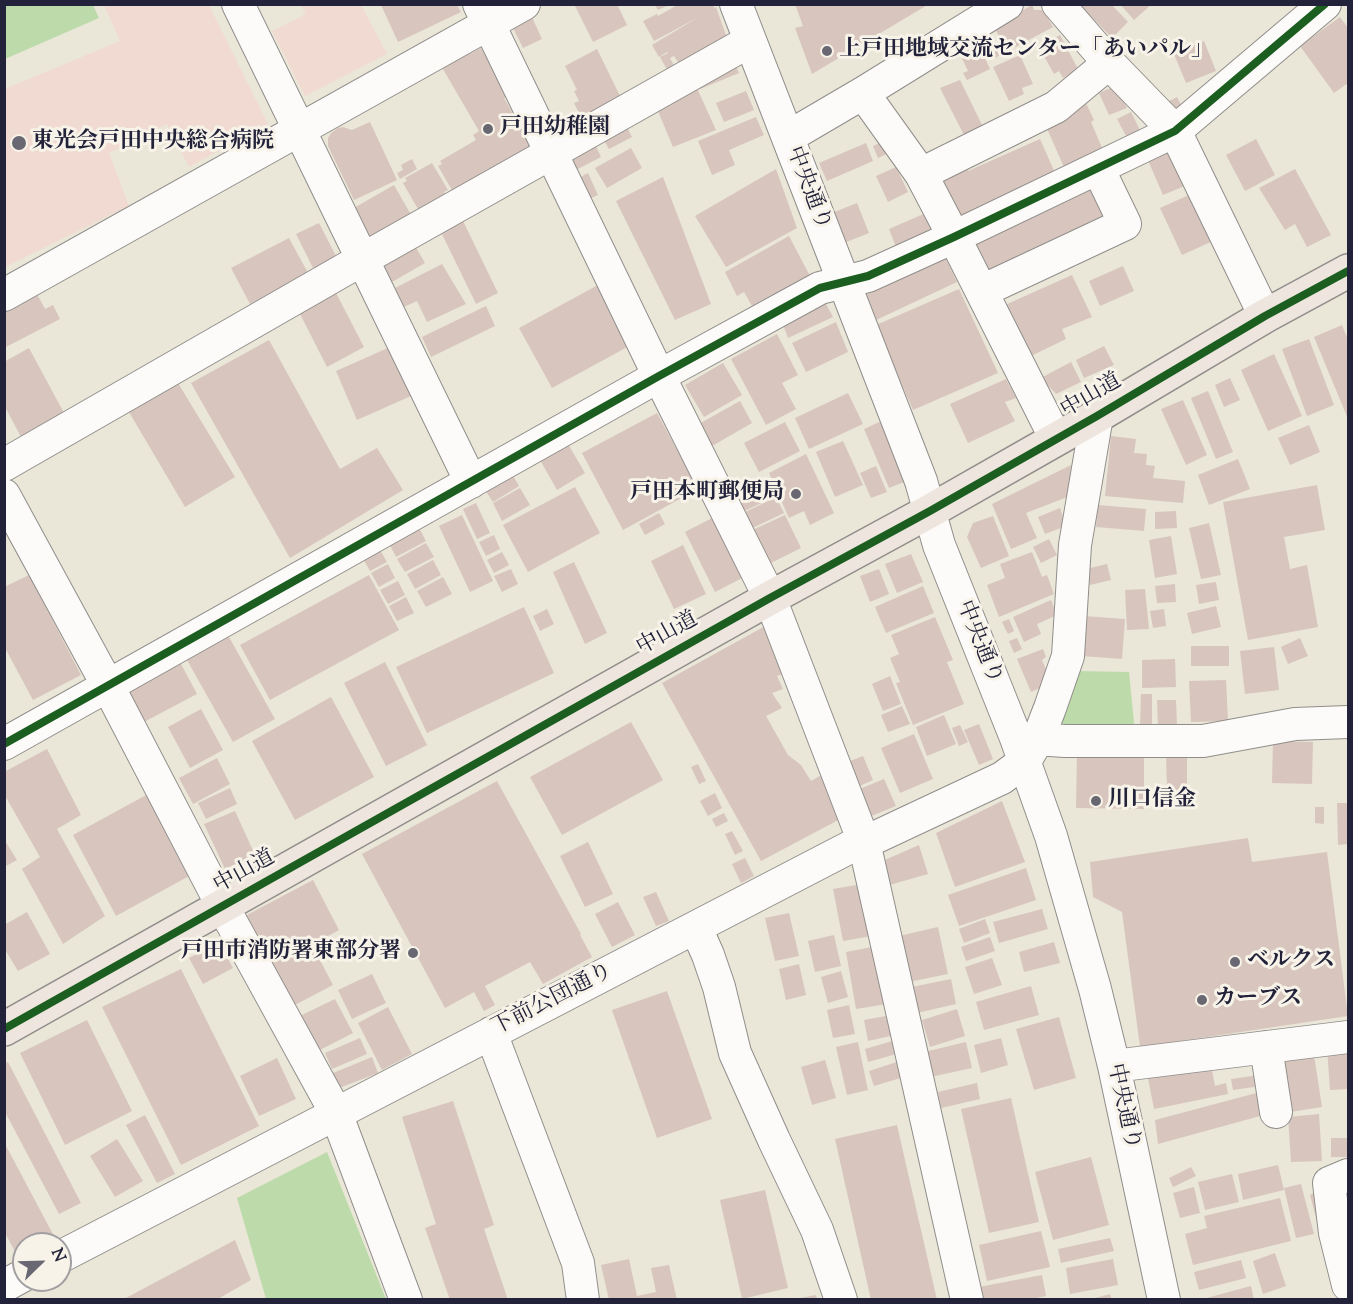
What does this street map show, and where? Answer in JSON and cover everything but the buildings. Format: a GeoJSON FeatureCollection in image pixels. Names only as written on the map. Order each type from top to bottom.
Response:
{"type":"FeatureCollection","features":[{"type":"Feature","properties":{"kind":"highway","name":"中山道"},"geometry":{"type":"LineString","coordinates":[[4,1029],[770,598],[930,511],[1097,416],[1265,316],[1348,271]]}},
{"type":"Feature","properties":{"kind":"street"},"geometry":{"type":"LineString","coordinates":[[238,4],[471,482]]}},
{"type":"Feature","properties":{"kind":"street"},"geometry":{"type":"LineString","coordinates":[[4,296],[300,130],[483,15],[524,4]]}},
{"type":"Feature","properties":{"kind":"street","name":"中央通り"},"geometry":{"type":"LineString","coordinates":[[736,4],[921,481],[939,545],[1026,746],[1095,988],[1164,1299]]}},
{"type":"Feature","properties":{"kind":"street"},"geometry":{"type":"LineString","coordinates":[[788,137],[1007,4]]}},
{"type":"Feature","properties":{"kind":"street"},"geometry":{"type":"LineString","coordinates":[[1058,4],[1109,63],[1175,131],[1265,316]]}},
{"type":"Feature","properties":{"kind":"street"},"geometry":{"type":"LineString","coordinates":[[4,744],[820,288],[868,276],[1175,131],[1325,4]]}},
{"type":"Feature","properties":{"kind":"street"},"geometry":{"type":"LineString","coordinates":[[483,15],[770,598],[864,842],[967,1299]]}},
{"type":"Feature","properties":{"kind":"street"},"geometry":{"type":"LineString","coordinates":[[4,465],[551,152],[750,41]]}},
{"type":"Feature","properties":{"kind":"street"},"geometry":{"type":"LineString","coordinates":[[921,174],[1056,107],[1109,63]]}},
{"type":"Feature","properties":{"kind":"street"},"geometry":{"type":"LineString","coordinates":[[863,93],[921,174],[1056,439]]}},
{"type":"Feature","properties":{"kind":"street"},"geometry":{"type":"LineString","coordinates":[[982,291],[1125,224],[1098,168]]}},
{"type":"Feature","properties":{"kind":"street"},"geometry":{"type":"LineString","coordinates":[[1026,746],[1050,708],[1068,656],[1075,545],[1097,416]]}},
{"type":"Feature","properties":{"kind":"street"},"geometry":{"type":"LineString","coordinates":[[4,495],[108,686],[223,907],[336,1113],[406,1299]]}},
{"type":"Feature","properties":{"kind":"street"},"geometry":{"type":"LineString","coordinates":[[1026,746],[1065,741],[1203,741],[1295,724],[1348,722]]}},
{"type":"Feature","properties":{"kind":"street","name":"下前公団通り"},"geometry":{"type":"LineString","coordinates":[[72,1251],[854,845],[1002,778],[1026,746]]}},
{"type":"Feature","properties":{"kind":"street"},"geometry":{"type":"LineString","coordinates":[[696,928],[719,987],[735,1053],[817,1230],[841,1299]]}},
{"type":"Feature","properties":{"kind":"street"},"geometry":{"type":"LineString","coordinates":[[491,1033],[578,1263],[583,1299]]}},
{"type":"Feature","properties":{"kind":"street"},"geometry":{"type":"LineString","coordinates":[[1114,1066],[1348,1037]]}},
{"type":"Feature","properties":{"kind":"street"},"geometry":{"type":"LineString","coordinates":[[1266,1047],[1276,1112]]}},
{"type":"Feature","properties":{"kind":"street"},"geometry":{"type":"LineString","coordinates":[[1348,1175],[1329,1183],[1335,1233],[1348,1285]]}},
{"type":"Feature","properties":{"kind":"shaded area"},"geometry":{"type":"Polygon","coordinates":[[[104,5],[209,5],[268,124],[189,167],[167,124],[109,153],[129,206],[5,267],[5,89],[120,41],[104,5]]]}},
{"type":"Feature","properties":{"kind":"shaded area"},"geometry":{"type":"Polygon","coordinates":[[[301,5],[361,5],[387,54],[305,96],[272,31],[306,14],[301,5]]]}},
{"type":"Feature","properties":{"kind":"green space"},"geometry":{"type":"Polygon","coordinates":[[[5,4],[93,5],[99,18],[5,59],[5,4]]]}},
{"type":"Feature","properties":{"kind":"green space"},"geometry":{"type":"Polygon","coordinates":[[[1078,671],[1129,672],[1135,733],[1068,734],[1059,716],[1078,671]]]}},
{"type":"Feature","properties":{"kind":"green space"},"geometry":{"type":"Polygon","coordinates":[[[327,1152],[386,1299],[266,1299],[237,1198],[327,1152]]]}},
{"type":"Feature","properties":{"kind":"cycle path"},"geometry":{"type":"LineString","coordinates":[[4,744],[820,288],[868,276],[1175,131],[1325,4]]}},
{"type":"Feature","properties":{"kind":"cycle path"},"geometry":{"type":"LineString","coordinates":[[4,1029],[770,598],[930,511],[1097,416],[1265,316],[1348,271]]}},
{"type":"Feature","properties":{"kind":"place","name":"上戸田地域交流センター「あいパル」"},"geometry":{"type":"Point","coordinates":[827,51]}},
{"type":"Feature","properties":{"kind":"place","name":"戸田幼稚園"},"geometry":{"type":"Point","coordinates":[488,129]}},
{"type":"Feature","properties":{"kind":"place","name":"東光会戸田中央総合病院"},"geometry":{"type":"Point","coordinates":[19,143]}},
{"type":"Feature","properties":{"kind":"place","name":"戸田本町郵便局"},"geometry":{"type":"Point","coordinates":[796,494]}},
{"type":"Feature","properties":{"kind":"place","name":"川口信金"},"geometry":{"type":"Point","coordinates":[1096,801]}},
{"type":"Feature","properties":{"kind":"place","name":"戸田市消防署東部分署"},"geometry":{"type":"Point","coordinates":[413,953]}},
{"type":"Feature","properties":{"kind":"place","name":"ベルクス"},"geometry":{"type":"Point","coordinates":[1235,962]}},
{"type":"Feature","properties":{"kind":"place","name":"カーブス"},"geometry":{"type":"Point","coordinates":[1202,1000]}}]}
